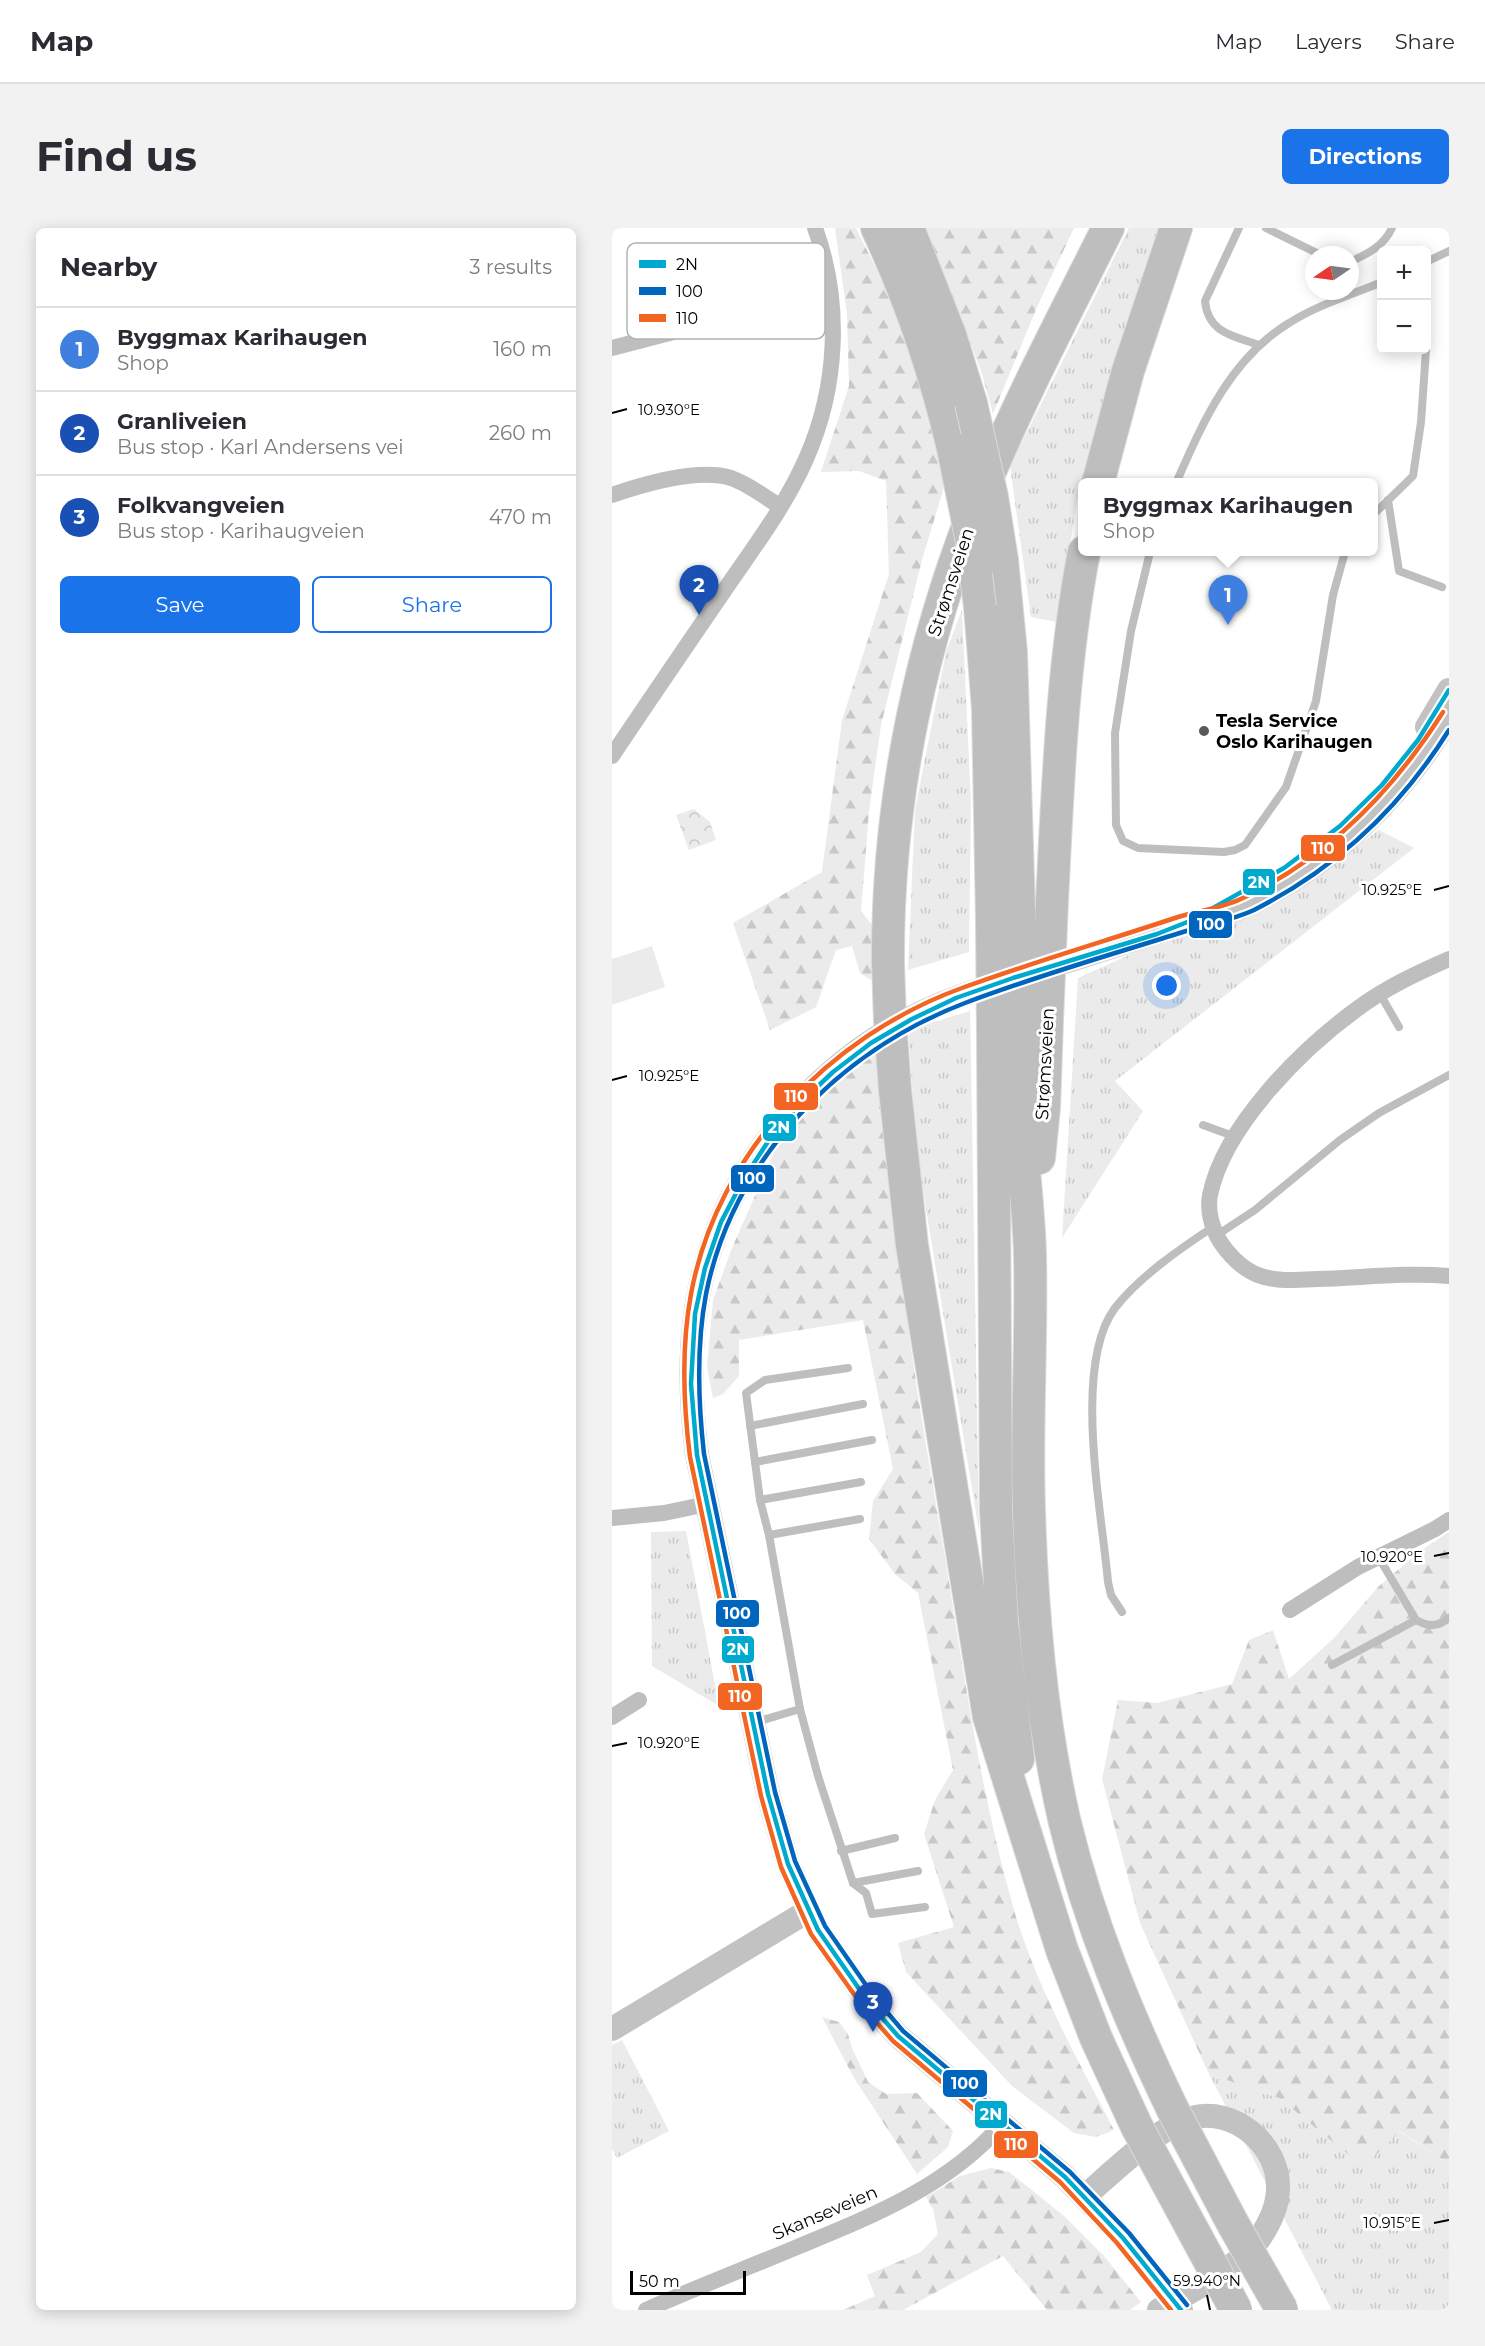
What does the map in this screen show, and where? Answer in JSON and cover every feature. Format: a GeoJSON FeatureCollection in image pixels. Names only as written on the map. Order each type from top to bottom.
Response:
{"type":"FeatureCollection","features":[{"type":"Feature","properties":{"kind":"highway"},"geometry":{"type":"LineString","coordinates":[[877,228],[924,344],[953,447],[972,542],[980,606],[1006,915],[1020,1029],[1021,1126],[1030,1254],[1029,1509],[1035,1623],[1050,1752],[1072,1847],[1101,1944],[1132,2021],[1172,2108],[1281,2310]]}},
{"type":"Feature","properties":{"kind":"highway"},"geometry":{"type":"LineString","coordinates":[[908,228],[950,335],[970,403],[990,488],[1002,560],[1011,652],[1006,915]]}},
{"type":"Feature","properties":{"kind":"highway","name":"Strømsveien"},"geometry":{"type":"LineString","coordinates":[[1031,1848],[989,1717],[912,1245],[890,1021],[888,963],[890,877],[901,784],[914,704],[940,609],[986,481],[1108,228]]}},
{"type":"Feature","properties":{"kind":"highway"},"geometry":{"type":"LineString","coordinates":[[1099,478],[1134,351],[1176,228]]}},
{"type":"Feature","properties":{"kind":"highway","name":"Strømsveien"},"geometry":{"type":"LineString","coordinates":[[1020,1029],[1052,901],[1064,704],[1083,556]]}},
{"type":"Feature","properties":{"kind":"highway"},"geometry":{"type":"LineString","coordinates":[[1020,1029],[996,1510],[1006,1666],[1031,1848],[1050,1916],[1081,2001],[1137,2127],[1236,2310]]}},
{"type":"Feature","properties":{"kind":"main road"},"geometry":{"type":"LineString","coordinates":[[1180,2310],[1123,2238],[1084,2196],[918,2054],[881,2018],[843,1967],[808,1911],[778,1834],[697,1455],[691,1390],[691,1359],[698,1298],[704,1269],[735,1192],[763,1146],[781,1123],[800,1100],[833,1070],[872,1041],[929,1010],[958,997],[1132,942],[1186,922],[1292,862],[1346,822],[1371,798],[1432,720],[1449,690]]}},
{"type":"Feature","properties":{"kind":"main road"},"geometry":{"type":"LineString","coordinates":[[1186,922],[1226,915],[1250,904],[1299,876],[1326,857],[1353,834],[1402,782],[1423,756],[1449,716]]}},
{"type":"Feature","properties":{"kind":"main road"},"geometry":{"type":"LineString","coordinates":[[612,2029],[808,1911]]}},
{"type":"Feature","properties":{"kind":"main road"},"geometry":{"type":"LineString","coordinates":[[1084,2196],[1168,2129],[1193,2118],[1233,2120],[1265,2146],[1276,2169],[1278,2188],[1275,2210],[1260,2238],[1249,2251],[1230,2266],[1159,2310]]}},
{"type":"Feature","properties":{"kind":"street"},"geometry":{"type":"LineString","coordinates":[[815,228],[818,243]]}},
{"type":"Feature","properties":{"kind":"street"},"geometry":{"type":"LineString","coordinates":[[612,756],[754,547],[805,461],[816,435],[826,398],[832,358],[831,297],[825,271]]}},
{"type":"Feature","properties":{"kind":"street"},"geometry":{"type":"LineString","coordinates":[[612,348],[646,339]]}},
{"type":"Feature","properties":{"kind":"street"},"geometry":{"type":"LineString","coordinates":[[612,495],[642,484],[715,475],[739,481],[779,506]]}},
{"type":"Feature","properties":{"kind":"street"},"geometry":{"type":"LineString","coordinates":[[1449,959],[1380,994],[1326,1033],[1291,1067],[1260,1101],[1221,1162],[1210,1195],[1209,1208],[1215,1231],[1235,1260],[1258,1275],[1271,1278],[1449,1276]]}},
{"type":"Feature","properties":{"kind":"street"},"geometry":{"type":"LineString","coordinates":[[612,1518],[664,1513],[707,1504]]}},
{"type":"Feature","properties":{"kind":"street"},"geometry":{"type":"LineString","coordinates":[[1290,1610],[1340,1578],[1449,1520]]}},
{"type":"Feature","properties":{"kind":"street"},"geometry":{"type":"LineString","coordinates":[[612,1717],[639,1700]]}},
{"type":"Feature","properties":{"kind":"street","name":"Skanseveien"},"geometry":{"type":"LineString","coordinates":[[646,2310],[889,2208],[947,2174],[985,2143],[1002,2124]]}},
{"type":"Feature","properties":{"kind":"lane"},"geometry":{"type":"LineString","coordinates":[[1239,228],[1205,301],[1206,313],[1213,324],[1224,332],[1259,345]]}},
{"type":"Feature","properties":{"kind":"lane"},"geometry":{"type":"LineString","coordinates":[[1266,228],[1305,247]]}},
{"type":"Feature","properties":{"kind":"lane"},"geometry":{"type":"LineString","coordinates":[[1359,257],[1375,249],[1390,234],[1392,228]]}},
{"type":"Feature","properties":{"kind":"lane"},"geometry":{"type":"LineString","coordinates":[[1431,260],[1449,251]]}},
{"type":"Feature","properties":{"kind":"lane"},"geometry":{"type":"LineString","coordinates":[[1178,478],[1203,423],[1232,376],[1259,345],[1289,322],[1310,311],[1377,284]]}},
{"type":"Feature","properties":{"kind":"lane"},"geometry":{"type":"LineString","coordinates":[[1378,510],[1413,476],[1421,422],[1426,354]]}},
{"type":"Feature","properties":{"kind":"lane"},"geometry":{"type":"LineString","coordinates":[[1388,500],[1399,571],[1442,587]]}},
{"type":"Feature","properties":{"kind":"lane"},"geometry":{"type":"LineString","coordinates":[[1149,556],[1131,631],[1115,733],[1116,825],[1123,841],[1138,848],[1224,852],[1245,845],[1287,788],[1316,701],[1333,595],[1344,556]]}},
{"type":"Feature","properties":{"kind":"lane"},"geometry":{"type":"LineString","coordinates":[[1380,994],[1399,1027]]}},
{"type":"Feature","properties":{"kind":"lane"},"geometry":{"type":"LineString","coordinates":[[1122,1611],[1111,1595],[1108,1582],[1094,1443],[1095,1362],[1102,1331],[1115,1309],[1129,1293],[1179,1249],[1255,1210],[1340,1140],[1379,1113],[1449,1075]]}},
{"type":"Feature","properties":{"kind":"lane"},"geometry":{"type":"LineString","coordinates":[[1203,1125],[1236,1137]]}},
{"type":"Feature","properties":{"kind":"lane"},"geometry":{"type":"LineString","coordinates":[[848,1368],[765,1380],[746,1393],[760,1500],[769,1535],[800,1709],[841,1851],[853,1883],[866,1893],[872,1914],[925,1907]]}},
{"type":"Feature","properties":{"kind":"lane"},"geometry":{"type":"LineString","coordinates":[[750,1426],[863,1404]]}},
{"type":"Feature","properties":{"kind":"lane"},"geometry":{"type":"LineString","coordinates":[[755,1462],[872,1440]]}},
{"type":"Feature","properties":{"kind":"lane"},"geometry":{"type":"LineString","coordinates":[[760,1500],[861,1482]]}},
{"type":"Feature","properties":{"kind":"lane"},"geometry":{"type":"LineString","coordinates":[[769,1535],[860,1519]]}},
{"type":"Feature","properties":{"kind":"lane"},"geometry":{"type":"LineString","coordinates":[[1378,1558],[1416,1620],[1435,1626],[1449,1618]]}},
{"type":"Feature","properties":{"kind":"lane"},"geometry":{"type":"LineString","coordinates":[[1332,1665],[1416,1620]]}},
{"type":"Feature","properties":{"kind":"lane"},"geometry":{"type":"LineString","coordinates":[[753,1723],[800,1709]]}},
{"type":"Feature","properties":{"kind":"lane"},"geometry":{"type":"LineString","coordinates":[[841,1851],[895,1838]]}},
{"type":"Feature","properties":{"kind":"lane"},"geometry":{"type":"LineString","coordinates":[[853,1883],[918,1871]]}},
{"type":"Feature","properties":{"kind":"green space"},"geometry":{"type":"Polygon","coordinates":[[[835,228],[856,228],[909,335],[937,445],[944,487],[922,560],[881,725],[869,811],[861,911],[875,929],[871,980],[860,973],[852,946],[836,950],[816,1007],[770,1030],[733,923],[822,872],[842,720],[889,574],[886,481],[859,471],[821,472],[849,386],[847,314],[835,228]]]}},
{"type":"Feature","properties":{"kind":"green space"},"geometry":{"type":"Polygon","coordinates":[[[926,228],[1074,228],[1037,307],[993,414],[982,374],[926,228]]]}},
{"type":"Feature","properties":{"kind":"green space"},"geometry":{"type":"Polygon","coordinates":[[[1129,228],[1162,228],[1127,321],[1082,478],[1078,478],[1078,496],[1057,622],[1031,617],[1010,466],[1129,228]]]}},
{"type":"Feature","properties":{"kind":"green space"},"geometry":{"type":"Polygon","coordinates":[[[962,610],[971,803],[969,952],[908,970],[915,810],[946,652],[962,610]]]}},
{"type":"Feature","properties":{"kind":"green space"},"geometry":{"type":"Polygon","coordinates":[[[694,809],[710,822],[716,840],[689,850],[676,815],[694,809]]]}},
{"type":"Feature","properties":{"kind":"green space"},"geometry":{"type":"Polygon","coordinates":[[[1379,830],[1414,848],[1115,1081],[1143,1111],[1062,1238],[1078,978],[1331,864],[1379,830]]]}},
{"type":"Feature","properties":{"kind":"green space"},"geometry":{"type":"Polygon","coordinates":[[[652,946],[665,987],[612,1005],[612,959],[652,946]]]}},
{"type":"Feature","properties":{"kind":"green space"},"geometry":{"type":"Polygon","coordinates":[[[970,1011],[979,1531],[917,1154],[908,1030],[970,1011]]]}},
{"type":"Feature","properties":{"kind":"green space"},"geometry":{"type":"Polygon","coordinates":[[[876,1045],[914,1368],[966,1690],[983,1779],[1002,1867],[1023,1939],[1046,1995],[1114,2130],[1096,2137],[1074,2133],[1012,2086],[906,1972],[898,1943],[954,1927],[924,1834],[935,1800],[953,1770],[918,1593],[895,1574],[869,1539],[873,1501],[893,1469],[863,1320],[739,1340],[739,1376],[723,1394],[713,1398],[707,1367],[713,1300],[732,1248],[786,1125],[876,1045]]]}},
{"type":"Feature","properties":{"kind":"green space"},"geometry":{"type":"Polygon","coordinates":[[[686,1531],[719,1706],[652,1666],[651,1532],[686,1531]]]}},
{"type":"Feature","properties":{"kind":"green space"},"geometry":{"type":"Polygon","coordinates":[[[1449,1532],[1449,2164],[1400,2131],[1364,2167],[1279,2098],[1209,2074],[1140,1923],[1102,1779],[1118,1700],[1157,1703],[1232,1684],[1249,1640],[1273,1630],[1289,1679],[1334,1638],[1378,1587],[1420,1551],[1449,1532]]]}},
{"type":"Feature","properties":{"kind":"green space"},"geometry":{"type":"Polygon","coordinates":[[[822,2017],[839,2022],[848,2034],[868,2082],[886,2094],[917,2093],[953,2131],[948,2147],[917,2174],[854,2078],[822,2017]]]}},
{"type":"Feature","properties":{"kind":"green space"},"geometry":{"type":"Polygon","coordinates":[[[622,2040],[669,2131],[617,2158],[612,2149],[612,2045],[622,2040]]]}},
{"type":"Feature","properties":{"kind":"green space"},"geometry":{"type":"Polygon","coordinates":[[[1209,2074],[1279,2098],[1364,2166],[1399,2131],[1449,2164],[1449,2310],[1332,2310],[1209,2074]]]}},
{"type":"Feature","properties":{"kind":"green space"},"geometry":{"type":"Polygon","coordinates":[[[991,2168],[1009,2172],[1064,2216],[1104,2256],[1141,2302],[1130,2310],[1047,2310],[1003,2256],[903,2310],[843,2310],[875,2296],[867,2275],[921,2252],[938,2234],[933,2209],[926,2197],[960,2176],[991,2168]]]}},
{"type":"Feature","properties":{"kind":"transit line","name":"2N"},"geometry":{"type":"LineString","coordinates":[[1181,2310],[1123,2238],[1065,2177],[898,2036],[869,2003],[818,1930],[788,1864],[768,1794],[697,1455],[691,1384],[695,1314],[705,1268],[721,1222],[743,1180],[769,1140],[799,1104],[833,1072],[871,1043],[912,1019],[956,998],[1157,934],[1190,921],[1284,868],[1340,826],[1382,785],[1418,740],[1449,690]]}},
{"type":"Feature","properties":{"kind":"transit line","name":"110"},"geometry":{"type":"LineString","coordinates":[[1171,2310],[1117,2243],[1060,2182],[893,2041],[863,2007],[811,1934],[781,1867],[761,1796],[690,1457],[684,1375],[691,1294],[705,1242],[726,1193],[753,1148],[786,1106],[825,1069],[867,1036],[913,1009],[962,988],[1178,917],[1229,904],[1276,881],[1305,862],[1357,819],[1403,768],[1443,712]]}},
{"type":"Feature","properties":{"kind":"transit line","name":"100"},"geometry":{"type":"LineString","coordinates":[[1187,2305],[1129,2233],[1070,2172],[903,2031],[875,1998],[825,1926],[795,1861],[775,1792],[704,1454],[699,1374],[706,1294],[720,1245],[740,1198],[767,1155],[798,1116],[835,1081],[875,1050],[919,1024],[965,1003],[1073,966],[1236,917],[1284,894],[1364,834],[1410,785],[1449,730]]}},
{"type":"Feature","properties":{"kind":"place","name":"Granliveien"},"geometry":{"type":"Point","coordinates":[699,615]}},
{"type":"Feature","properties":{"kind":"place","name":"Byggmax Karihaugen"},"geometry":{"type":"Point","coordinates":[1228,625]}},
{"type":"Feature","properties":{"kind":"place","name":"Tesla Service Oslo Karihaugen"},"geometry":{"type":"Point","coordinates":[1204,731]}},
{"type":"Feature","properties":{"kind":"place","name":"Folkvangveien"},"geometry":{"type":"Point","coordinates":[873,2032]}}]}
